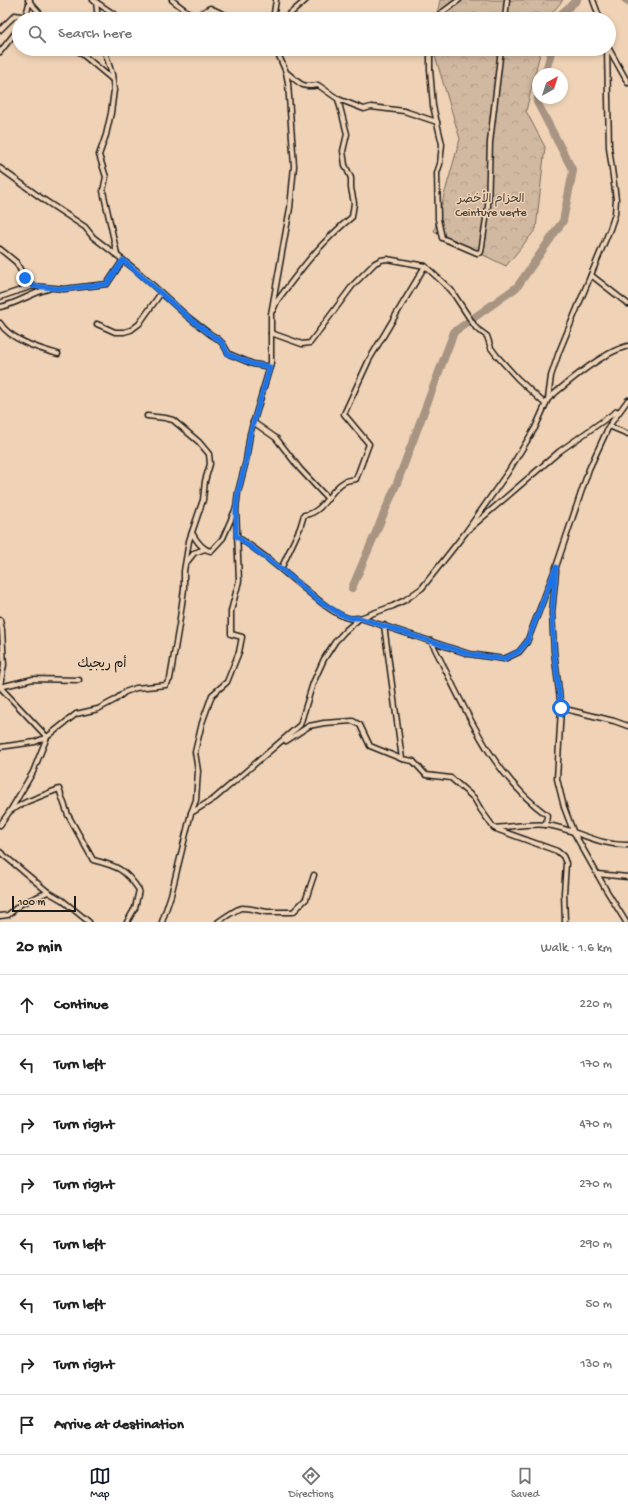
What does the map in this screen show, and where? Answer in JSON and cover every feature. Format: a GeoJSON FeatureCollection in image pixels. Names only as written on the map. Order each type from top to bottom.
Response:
{"type":"FeatureCollection","features":[{"type":"Feature","properties":{"kind":"street"},"geometry":{"type":"LineString","coordinates":[[26,12],[29,0]]}},
{"type":"Feature","properties":{"kind":"street"},"geometry":{"type":"LineString","coordinates":[[29,0],[39,12]]}},
{"type":"Feature","properties":{"kind":"street"},"geometry":{"type":"LineString","coordinates":[[172,0],[185,12]]}},
{"type":"Feature","properties":{"kind":"street"},"geometry":{"type":"LineString","coordinates":[[273,12],[276,0]]}},
{"type":"Feature","properties":{"kind":"street"},"geometry":{"type":"LineString","coordinates":[[292,12],[306,0]]}},
{"type":"Feature","properties":{"kind":"street"},"geometry":{"type":"LineString","coordinates":[[443,12],[459,0]]}},
{"type":"Feature","properties":{"kind":"street"},"geometry":{"type":"LineString","coordinates":[[506,12],[507,0]]}},
{"type":"Feature","properties":{"kind":"street"},"geometry":{"type":"LineString","coordinates":[[593,0],[597,12]]}},
{"type":"Feature","properties":{"kind":"street"},"geometry":{"type":"LineString","coordinates":[[95,1],[97,12]]}},
{"type":"Feature","properties":{"kind":"street"},"geometry":{"type":"LineString","coordinates":[[95,1],[111,12]]}},
{"type":"Feature","properties":{"kind":"street"},"geometry":{"type":"LineString","coordinates":[[203,12],[210,8],[219,12]]}},
{"type":"Feature","properties":{"kind":"street"},"geometry":{"type":"LineString","coordinates":[[0,30],[12,18]]}},
{"type":"Feature","properties":{"kind":"street"},"geometry":{"type":"LineString","coordinates":[[0,52],[12,37]]}},
{"type":"Feature","properties":{"kind":"street"},"geometry":{"type":"LineString","coordinates":[[84,56],[112,79]]}},
{"type":"Feature","properties":{"kind":"street"},"geometry":{"type":"LineString","coordinates":[[106,56],[114,90],[106,135],[99,154],[106,177],[103,191],[117,255]]}},
{"type":"Feature","properties":{"kind":"street"},"geometry":{"type":"LineString","coordinates":[[192,533],[205,549],[211,551],[226,533],[236,508],[253,422],[271,363],[271,314],[290,208],[294,166],[292,125],[286,72],[279,56]]}},
{"type":"Feature","properties":{"kind":"street"},"geometry":{"type":"LineString","coordinates":[[430,56],[433,106],[442,144],[440,164],[437,173],[438,219],[442,238],[476,253],[482,252],[488,206],[490,142],[500,56]]}},
{"type":"Feature","properties":{"kind":"street"},"geometry":{"type":"LineString","coordinates":[[191,813],[215,798],[300,725],[313,683],[324,659],[335,642],[360,618],[393,606],[405,600],[422,588],[466,532],[508,472],[531,435],[548,399],[551,376],[559,352],[615,214],[616,199],[609,147],[608,56]]}},
{"type":"Feature","properties":{"kind":"street"},"geometry":{"type":"LineString","coordinates":[[612,56],[628,83]]}},
{"type":"Feature","properties":{"kind":"street"},"geometry":{"type":"LineString","coordinates":[[286,72],[305,86],[318,84],[338,99],[364,109],[371,107],[404,111],[437,122]]}},
{"type":"Feature","properties":{"kind":"street"},"geometry":{"type":"LineString","coordinates":[[271,314],[277,301],[318,247],[335,230],[352,217],[354,203],[351,178],[345,165],[343,151],[347,134],[338,99]]}},
{"type":"Feature","properties":{"kind":"street"},"geometry":{"type":"LineString","coordinates":[[0,168],[85,227],[93,237],[123,260],[188,317],[218,339],[223,344],[228,354],[253,364],[270,367]]}},
{"type":"Feature","properties":{"kind":"street"},"geometry":{"type":"LineString","coordinates":[[0,249],[16,262],[25,278],[33,286]]}},
{"type":"Feature","properties":{"kind":"street"},"geometry":{"type":"LineString","coordinates":[[272,333],[302,344],[310,343],[353,285],[375,262],[387,259],[426,266],[451,290],[476,328],[486,336],[491,348],[497,356],[517,378],[546,404]]}},
{"type":"Feature","properties":{"kind":"street"},"geometry":{"type":"LineString","coordinates":[[0,297],[33,286],[64,289],[107,284],[123,260]]}},
{"type":"Feature","properties":{"kind":"street"},"geometry":{"type":"LineString","coordinates":[[281,569],[300,528],[304,515],[311,514],[319,510],[328,498],[344,482],[356,479],[369,444],[344,414],[369,360],[426,266]]}},
{"type":"Feature","properties":{"kind":"street"},"geometry":{"type":"LineString","coordinates":[[591,275],[628,304]]}},
{"type":"Feature","properties":{"kind":"street"},"geometry":{"type":"LineString","coordinates":[[0,307],[18,302],[40,291],[52,288]]}},
{"type":"Feature","properties":{"kind":"street"},"geometry":{"type":"LineString","coordinates":[[97,324],[114,332],[131,330],[139,324],[161,293]]}},
{"type":"Feature","properties":{"kind":"street"},"geometry":{"type":"LineString","coordinates":[[0,323],[9,334],[37,348],[58,354]]}},
{"type":"Feature","properties":{"kind":"street"},"geometry":{"type":"LineString","coordinates":[[548,399],[573,378],[611,353],[628,346]]}},
{"type":"Feature","properties":{"kind":"street"},"geometry":{"type":"LineString","coordinates":[[236,536],[281,569],[319,601],[340,614],[349,618],[360,618],[384,625],[469,654],[504,659],[518,652],[527,642],[556,567],[589,469],[609,426],[628,400]]}},
{"type":"Feature","properties":{"kind":"street"},"geometry":{"type":"LineString","coordinates":[[466,532],[560,451],[621,408]]}},
{"type":"Feature","properties":{"kind":"street"},"geometry":{"type":"LineString","coordinates":[[0,747],[35,742],[47,737],[76,714],[98,709],[115,700],[125,692],[136,688],[166,685],[170,679],[175,656],[184,589],[184,571],[192,533],[203,500],[205,481],[210,464],[209,454],[199,442],[173,420],[147,416]]}},
{"type":"Feature","properties":{"kind":"street"},"geometry":{"type":"LineString","coordinates":[[253,422],[276,438],[300,469],[328,498]]}},
{"type":"Feature","properties":{"kind":"street"},"geometry":{"type":"LineString","coordinates":[[609,426],[628,434]]}},
{"type":"Feature","properties":{"kind":"street"},"geometry":{"type":"LineString","coordinates":[[162,922],[171,895],[191,813],[196,800],[198,771],[195,752],[202,723],[212,695],[227,682],[239,652],[242,637],[231,634],[231,611],[238,581],[236,508]]}},
{"type":"Feature","properties":{"kind":"street"},"geometry":{"type":"LineString","coordinates":[[184,571],[190,557],[194,553],[205,549]]}},
{"type":"Feature","properties":{"kind":"street"},"geometry":{"type":"LineString","coordinates":[[556,567],[552,613],[554,651],[561,708],[557,779],[564,807],[573,831],[626,922]]}},
{"type":"Feature","properties":{"kind":"street"},"geometry":{"type":"LineString","coordinates":[[0,620],[4,665],[0,686]]}},
{"type":"Feature","properties":{"kind":"street"},"geometry":{"type":"LineString","coordinates":[[384,625],[402,759]]}},
{"type":"Feature","properties":{"kind":"street"},"geometry":{"type":"LineString","coordinates":[[431,641],[481,740],[503,772],[520,792],[547,815],[546,825]]}},
{"type":"Feature","properties":{"kind":"street"},"geometry":{"type":"LineString","coordinates":[[0,686],[33,679],[79,680]]}},
{"type":"Feature","properties":{"kind":"street"},"geometry":{"type":"LineString","coordinates":[[0,686],[47,737]]}},
{"type":"Feature","properties":{"kind":"street"},"geometry":{"type":"LineString","coordinates":[[561,708],[628,726]]}},
{"type":"Feature","properties":{"kind":"street"},"geometry":{"type":"LineString","coordinates":[[277,746],[309,726],[324,723],[353,721],[360,725],[370,746],[402,759],[413,761],[426,776],[451,778],[474,798],[480,810],[494,828],[557,851],[563,856],[566,863],[564,893],[565,922]]}},
{"type":"Feature","properties":{"kind":"street"},"geometry":{"type":"LineString","coordinates":[[0,825],[33,772],[47,737]]}},
{"type":"Feature","properties":{"kind":"street"},"geometry":{"type":"LineString","coordinates":[[10,811],[26,802],[59,790],[68,815],[94,860],[113,865],[126,873],[139,890],[136,908],[127,922]]}},
{"type":"Feature","properties":{"kind":"street"},"geometry":{"type":"LineString","coordinates":[[494,828],[546,825],[573,831],[596,841],[628,845]]}},
{"type":"Feature","properties":{"kind":"street"},"geometry":{"type":"LineString","coordinates":[[0,852],[48,892],[62,900],[84,920],[89,922]]}},
{"type":"Feature","properties":{"kind":"street"},"geometry":{"type":"LineString","coordinates":[[597,874],[627,877]]}},
{"type":"Feature","properties":{"kind":"street"},"geometry":{"type":"LineString","coordinates":[[218,922],[238,909],[243,908],[267,912],[292,912],[306,899],[314,875]]}},
{"type":"Feature","properties":{"kind":"street"},"geometry":{"type":"LineString","coordinates":[[0,916],[8,915],[21,904],[48,892]]}},
{"type":"Feature","properties":{"kind":"green space"},"geometry":{"type":"Polygon","coordinates":[[[440,0],[563,0],[553,12],[437,12],[440,0]]]}},
{"type":"Feature","properties":{"kind":"green space","name":"الحزام الأخضر Ceinture verte"},"geometry":{"type":"Polygon","coordinates":[[[435,56],[539,56],[536,68],[532,68],[532,86],[526,111],[545,147],[536,229],[506,266],[434,231],[460,139],[435,56]]]}},
{"type":"Feature","properties":{"kind":"waterway"},"geometry":{"type":"LineString","coordinates":[[563,12],[577,0]]}},
{"type":"Feature","properties":{"kind":"waterway"},"geometry":{"type":"LineString","coordinates":[[547,68],[550,56]]}},
{"type":"Feature","properties":{"kind":"waterway"},"geometry":{"type":"LineString","coordinates":[[352,588],[397,483],[454,332],[517,287],[563,221],[573,171],[538,104]]}},
{"type":"Feature","properties":{"kind":"district","name":"أم ريجيك"},"geometry":{"type":"Point","coordinates":[102,662]}},
{"type":"Feature","properties":{"kind":"route"},"geometry":{"type":"LineString","coordinates":[[25,278],[33,286],[64,289],[107,284],[123,260],[188,317],[218,339],[223,344],[228,354],[253,364],[270,367],[253,422],[246,461],[238,492],[236,508],[236,536],[281,569],[319,601],[340,614],[349,618],[360,618],[384,625],[469,654],[504,659],[518,652],[527,642],[556,567],[552,613],[554,651],[561,708]]}}]}
